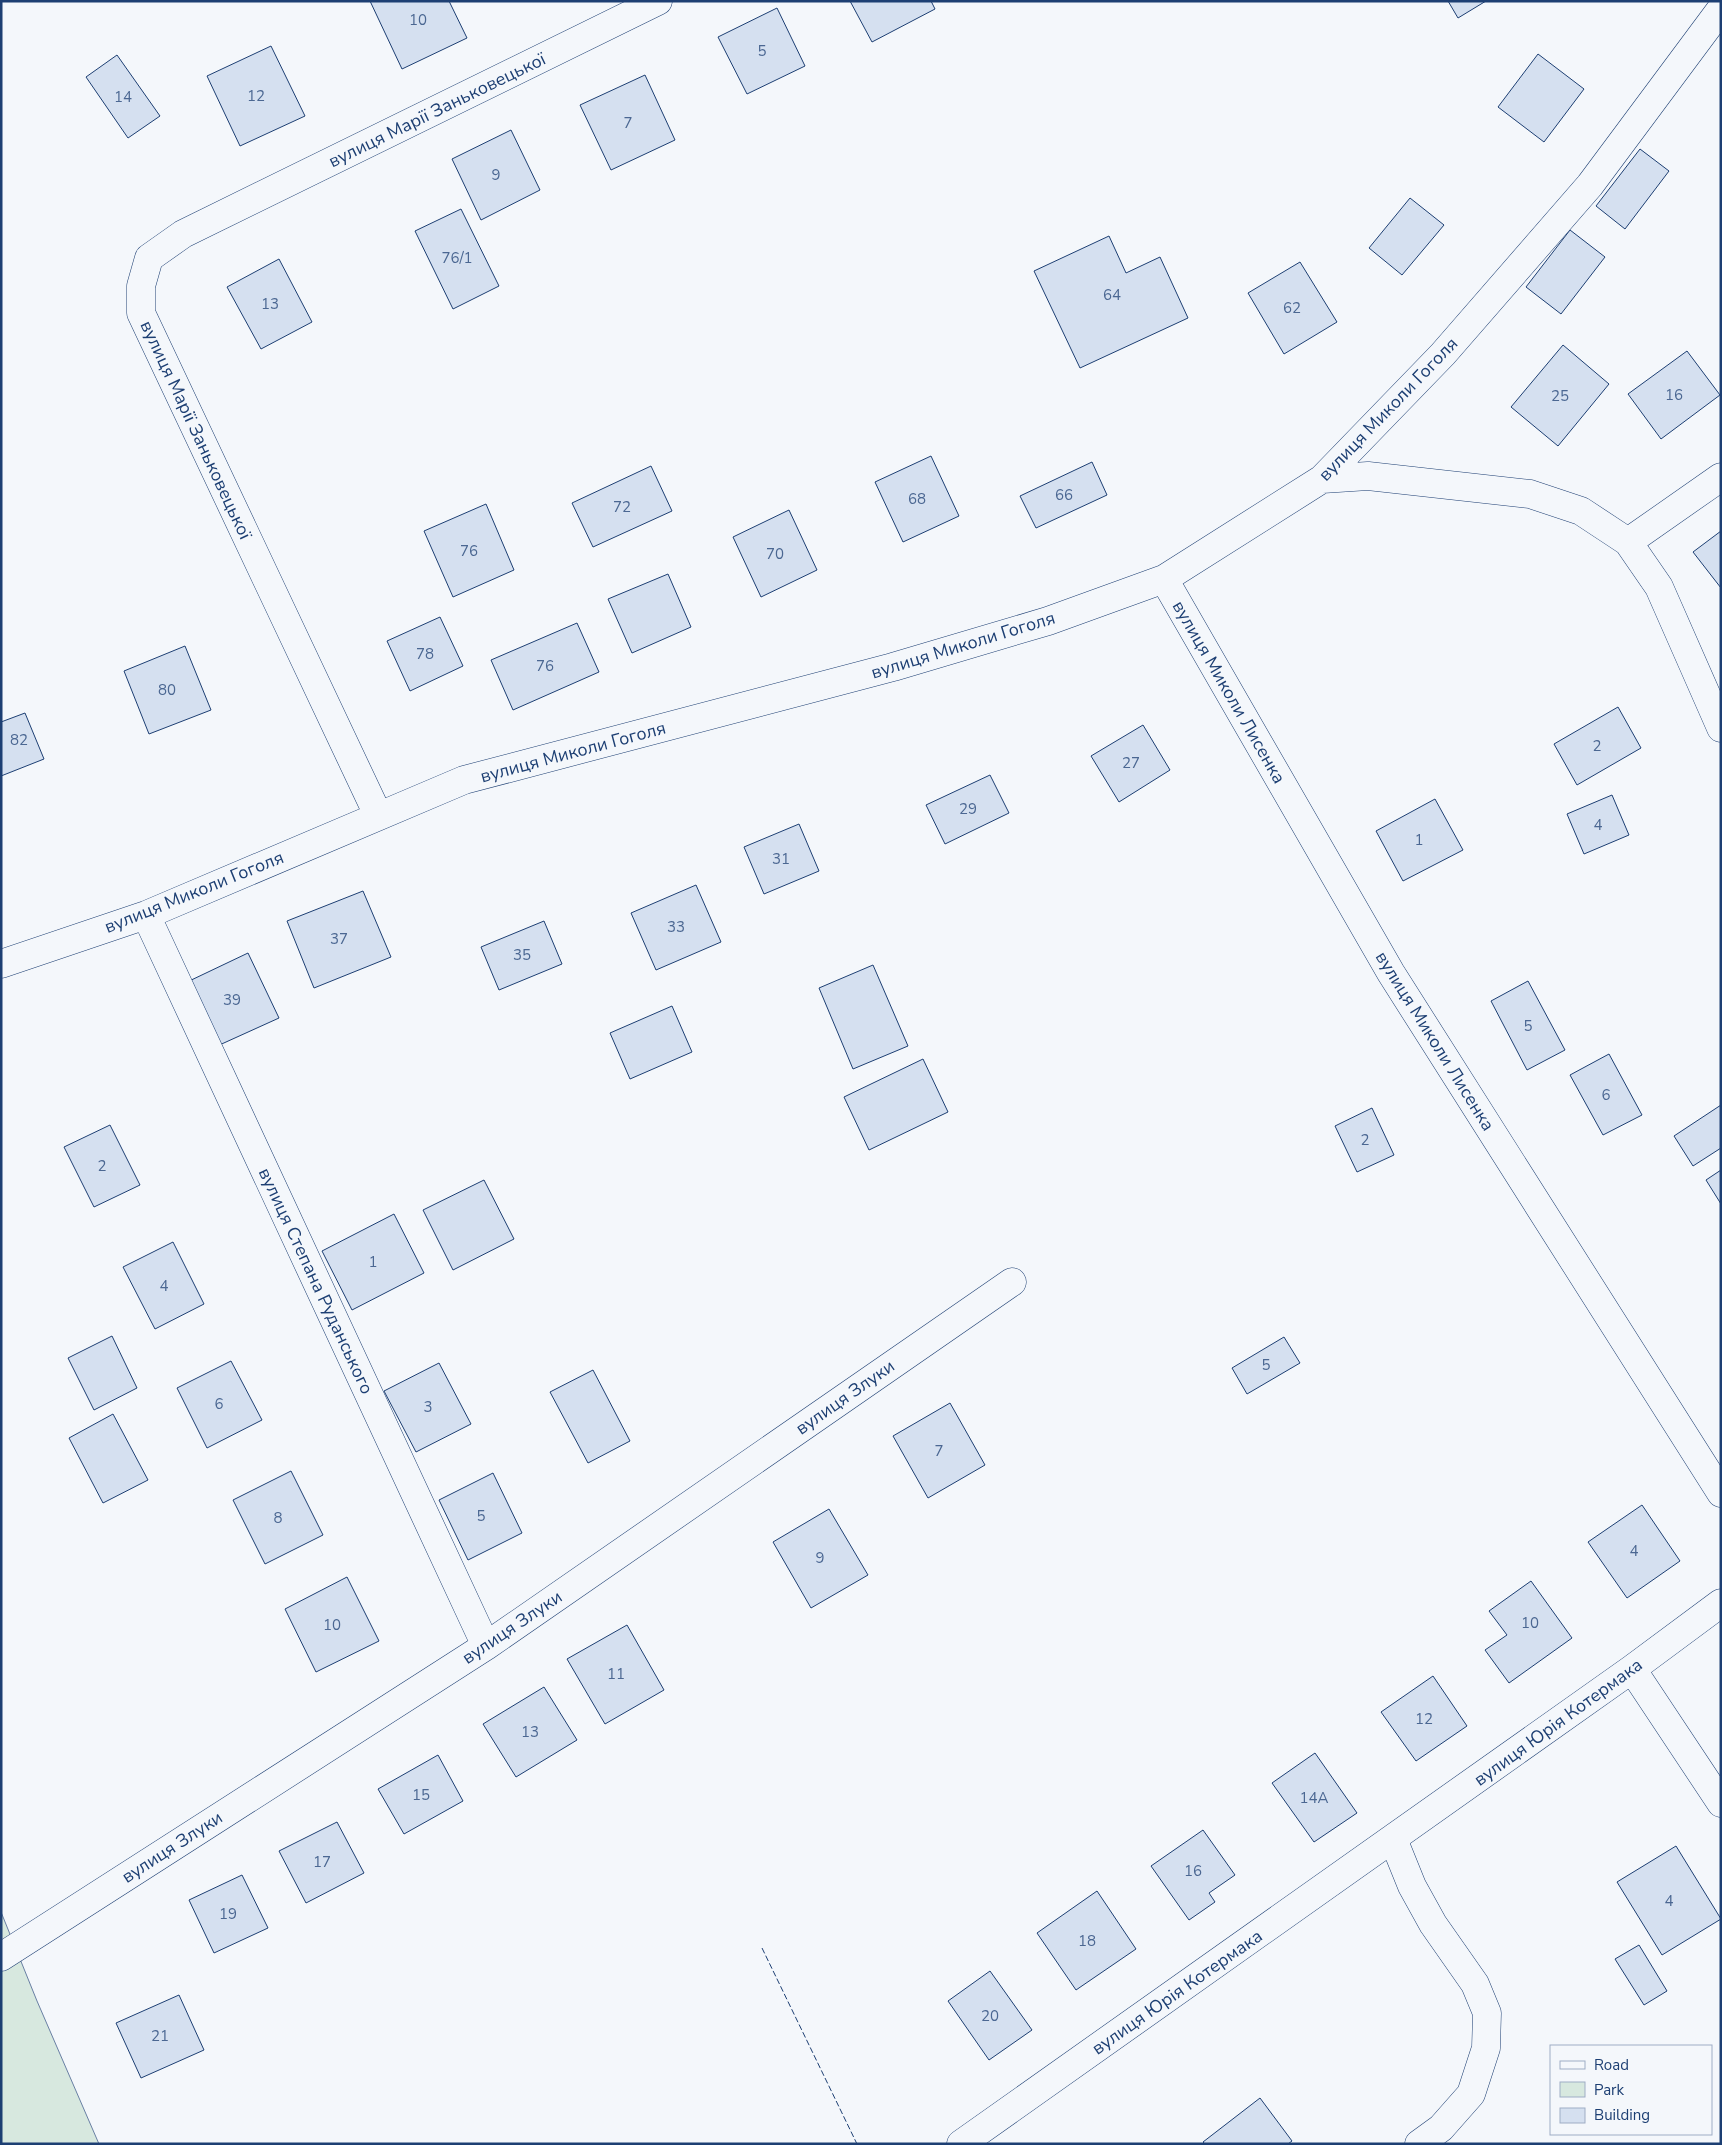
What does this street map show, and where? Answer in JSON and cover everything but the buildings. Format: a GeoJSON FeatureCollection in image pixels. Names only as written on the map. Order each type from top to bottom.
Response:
{"type":"FeatureCollection","features":[{"type":"Feature","properties":{"kind":"street","name":"вулиця Марії Заньковецької"},"geometry":{"type":"LineString","coordinates":[[378,815],[141,313],[140,286],[149,258],[183,234],[658,1]]}},
{"type":"Feature","properties":{"kind":"street","name":"вулиця Миколи Гоголя"},"geometry":{"type":"LineString","coordinates":[[1,964],[146,915],[464,780],[902,664],[1048,621],[1164,579],[1322,479],[1443,354],[1590,185],[1721,10]]}},
{"type":"Feature","properties":{"kind":"street"},"geometry":{"type":"LineString","coordinates":[[1322,479],[1368,476],[1530,494],[1581,511],[1628,542],[1659,588],[1721,728]]}},
{"type":"Feature","properties":{"kind":"street"},"geometry":{"type":"LineString","coordinates":[[1628,542],[1721,477]]}},
{"type":"Feature","properties":{"kind":"street","name":"вулиця Миколи Лисенка"},"geometry":{"type":"LineString","coordinates":[[1164,579],[1391,973],[1721,1493]]}},
{"type":"Feature","properties":{"kind":"street","name":"вулиця Степана Руданського"},"geometry":{"type":"LineString","coordinates":[[146,915],[486,1646]]}},
{"type":"Feature","properties":{"kind":"street","name":"вулиця Злуки"},"geometry":{"type":"LineString","coordinates":[[1,1957],[486,1646],[1012,1282]]}},
{"type":"Feature","properties":{"kind":"street","name":"вулиця Юрія Котермака"},"geometry":{"type":"LineString","coordinates":[[961,2144],[1632,1669],[1721,1603]]}},
{"type":"Feature","properties":{"kind":"street"},"geometry":{"type":"LineString","coordinates":[[1632,1669],[1721,1803]]}},
{"type":"Feature","properties":{"kind":"street"},"geometry":{"type":"LineString","coordinates":[[1393,1839],[1412,1886],[1433,1924],[1475,1984],[1487,2013],[1486,2048],[1472,2094],[1441,2128],[1419,2144]]}},
{"type":"Feature","properties":{"kind":"green space"},"geometry":{"type":"Polygon","coordinates":[[[1,1912],[37,2001],[99,2144],[1,2144],[1,1912]]]}},
{"type":"Feature","properties":{"kind":"fence"},"geometry":{"type":"LineString","coordinates":[[762,1948],[857,2144]]}}]}
